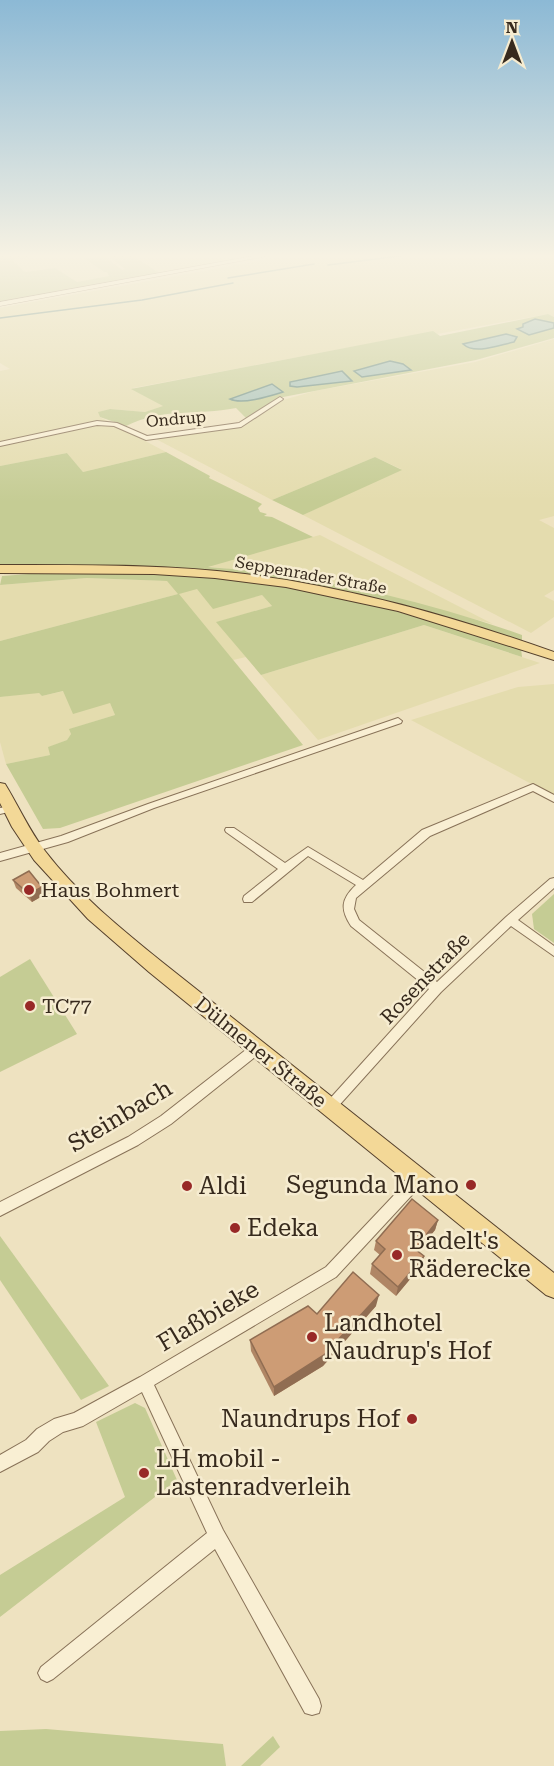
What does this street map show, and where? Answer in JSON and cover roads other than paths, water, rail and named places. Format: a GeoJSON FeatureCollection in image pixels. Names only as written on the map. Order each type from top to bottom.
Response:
{"type":"FeatureCollection","features":[{"type":"Feature","properties":{"kind":"main road","name":"Seppenrader Straße"},"geometry":{"type":"LineString","coordinates":[[0,569],[189,573],[300,586],[422,613],[554,656]]}},
{"type":"Feature","properties":{"kind":"main road","name":"Seppenrader Straße"},"geometry":{"type":"LineString","coordinates":[[0,575],[55,569]]}},
{"type":"Feature","properties":{"kind":"main road","name":"Dülmener Straße"},"geometry":{"type":"LineString","coordinates":[[0,788],[4,810],[33,847],[101,919],[256,1049],[554,1287]]}},
{"type":"Feature","properties":{"kind":"street","name":"Ondrup"},"geometry":{"type":"LineString","coordinates":[[0,444],[97,423],[115,424],[146,438],[241,425],[280,399]]}},
{"type":"Feature","properties":{"kind":"street"},"geometry":{"type":"LineString","coordinates":[[0,857],[63,839],[151,806],[398,721]]}},
{"type":"Feature","properties":{"kind":"street"},"geometry":{"type":"LineString","coordinates":[[438,989],[351,917],[349,900],[426,833],[533,788],[554,799]]}},
{"type":"Feature","properties":{"kind":"street"},"geometry":{"type":"LineString","coordinates":[[230,830],[286,869]]}},
{"type":"Feature","properties":{"kind":"street"},"geometry":{"type":"LineString","coordinates":[[248,900],[308,851],[364,885]]}},
{"type":"Feature","properties":{"kind":"street","name":"Rosenstraße"},"geometry":{"type":"LineString","coordinates":[[330,1107],[438,989],[510,920],[554,882]]}},
{"type":"Feature","properties":{"kind":"street"},"geometry":{"type":"LineString","coordinates":[[510,920],[554,952]]}},
{"type":"Feature","properties":{"kind":"street","name":"Steinbach"},"geometry":{"type":"LineString","coordinates":[[0,1209],[133,1141],[158,1125],[256,1049]]}},
{"type":"Feature","properties":{"kind":"street","name":"Flaßbieke"},"geometry":{"type":"LineString","coordinates":[[0,1464],[32,1446],[42,1435],[60,1425],[77,1420],[145,1382],[331,1272],[419,1178]]}},
{"type":"Feature","properties":{"kind":"street"},"geometry":{"type":"LineString","coordinates":[[145,1382],[217,1536],[312,1706]]}},
{"type":"Feature","properties":{"kind":"street"},"geometry":{"type":"LineString","coordinates":[[47,1673],[217,1536]]}},
{"type":"Feature","properties":{"kind":"water"},"geometry":{"type":"Polygon","coordinates":[[[496,336],[517,337],[514,342],[480,349],[463,344],[496,336]]]}},
{"type":"Feature","properties":{"kind":"water"},"geometry":{"type":"Polygon","coordinates":[[[390,361],[403,364],[411,370],[362,377],[354,371],[390,361]]]}},
{"type":"Feature","properties":{"kind":"water"},"geometry":{"type":"Polygon","coordinates":[[[342,371],[352,381],[290,386],[290,382],[342,371]]]}},
{"type":"Feature","properties":{"kind":"water"},"geometry":{"type":"Polygon","coordinates":[[[272,384],[283,392],[242,401],[230,399],[272,384]]]}},
{"type":"Feature","properties":{"kind":"place","name":"Haus Bohmert"},"geometry":{"type":"Point","coordinates":[29,890]}},
{"type":"Feature","properties":{"kind":"place","name":"TC77"},"geometry":{"type":"Point","coordinates":[30,1006]}},
{"type":"Feature","properties":{"kind":"place","name":"Segunda Mano"},"geometry":{"type":"Point","coordinates":[471,1185]}},
{"type":"Feature","properties":{"kind":"place","name":"Aldi"},"geometry":{"type":"Point","coordinates":[187,1186]}},
{"type":"Feature","properties":{"kind":"place","name":"Edeka"},"geometry":{"type":"Point","coordinates":[235,1228]}},
{"type":"Feature","properties":{"kind":"place","name":"Badelt's Räderecke"},"geometry":{"type":"Point","coordinates":[397,1255]}},
{"type":"Feature","properties":{"kind":"place","name":"Landhotel Naudrup's Hof"},"geometry":{"type":"Point","coordinates":[312,1337]}},
{"type":"Feature","properties":{"kind":"place","name":"Naundrups Hof"},"geometry":{"type":"Point","coordinates":[412,1419]}},
{"type":"Feature","properties":{"kind":"place","name":"LH mobil - Lastenradverleih"},"geometry":{"type":"Point","coordinates":[144,1473]}}]}
